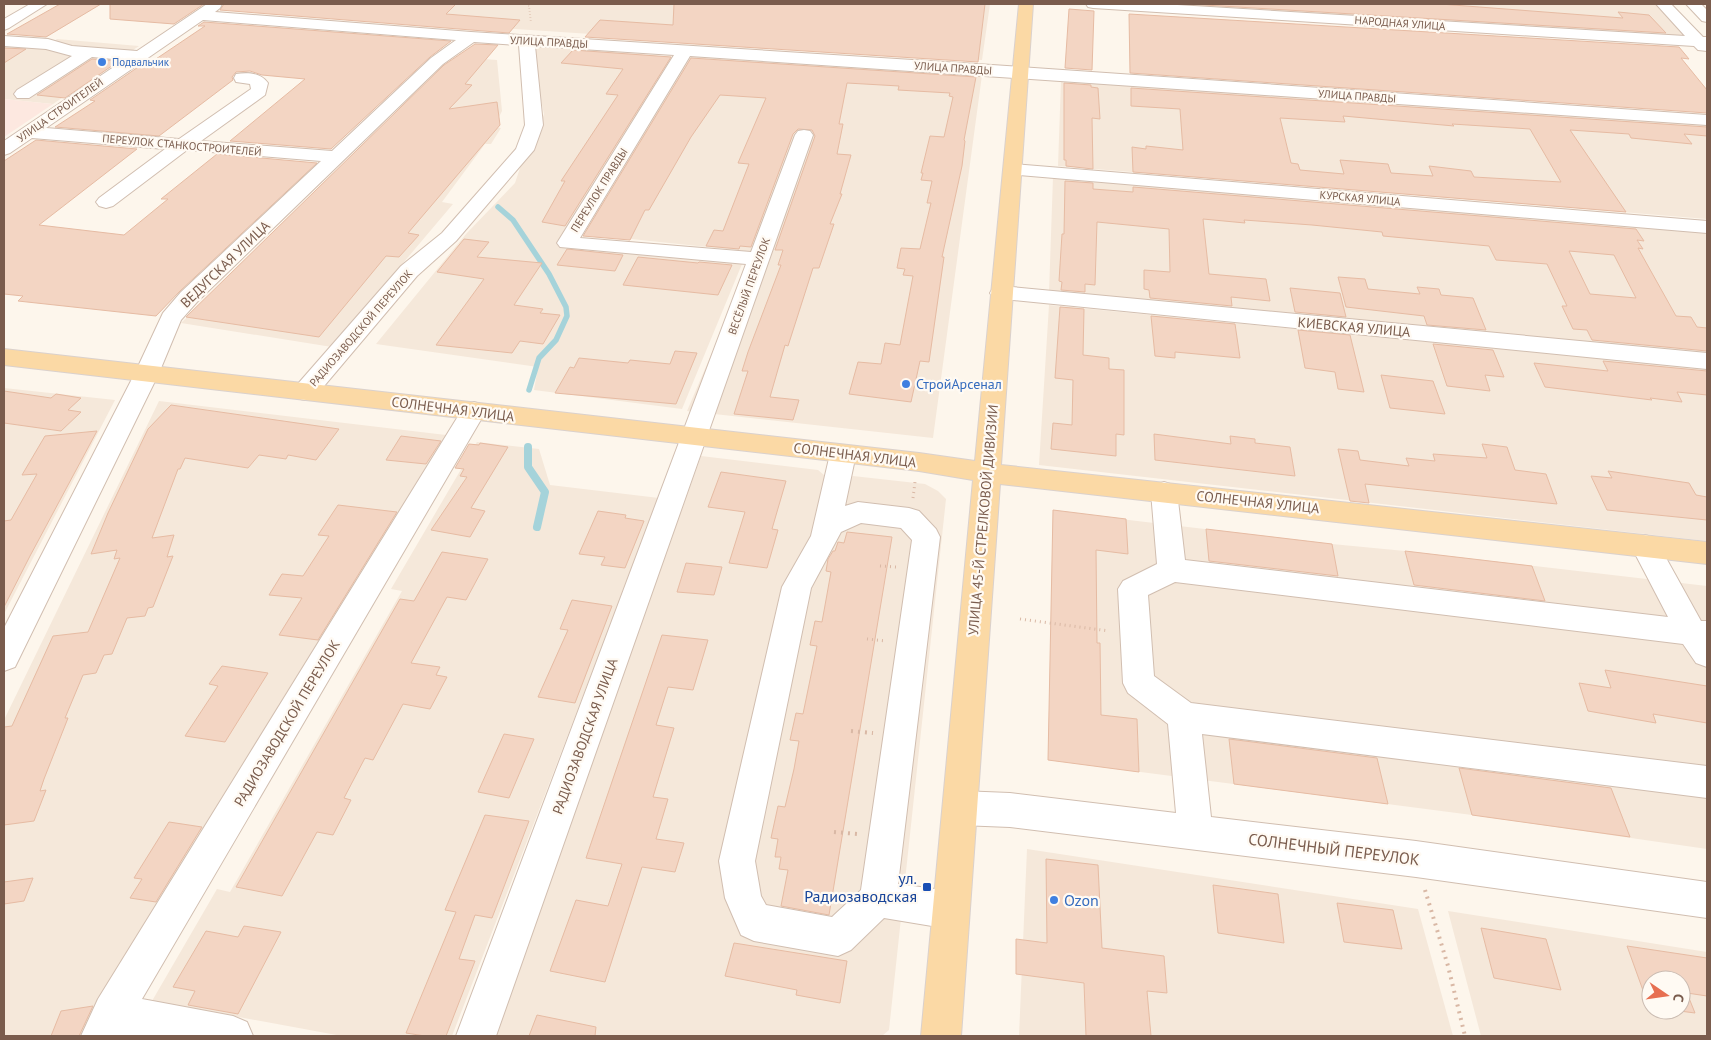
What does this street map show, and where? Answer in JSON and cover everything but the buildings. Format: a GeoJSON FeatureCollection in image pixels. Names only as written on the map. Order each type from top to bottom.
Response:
{"type":"FeatureCollection","features":[{"type":"Feature","properties":{"kind":"main road","name":"УЛИЦА 45-Й СТРЕЛКОВОЙ ДИВИЗИИ"},"geometry":{"type":"LineString","coordinates":[[941,1036],[1026,4]]}},
{"type":"Feature","properties":{"kind":"main road","name":"СОЛНЕЧНАЯ УЛИЦА"},"geometry":{"type":"LineString","coordinates":[[4,357],[693,436],[987,473],[1707,553]]}},
{"type":"Feature","properties":{"kind":"street"},"geometry":{"type":"LineString","coordinates":[[4,9],[13,4]]}},
{"type":"Feature","properties":{"kind":"street"},"geometry":{"type":"LineString","coordinates":[[4,25],[40,4]]}},
{"type":"Feature","properties":{"kind":"street","name":"УЛИЦА СТРОИТЕЛЕЙ"},"geometry":{"type":"LineString","coordinates":[[4,149],[216,4]]}},
{"type":"Feature","properties":{"kind":"street","name":"НАРОДНАЯ УЛИЦА"},"geometry":{"type":"LineString","coordinates":[[1093,4],[1704,44]]}},
{"type":"Feature","properties":{"kind":"street"},"geometry":{"type":"LineString","coordinates":[[1663,4],[1704,44]]}},
{"type":"Feature","properties":{"kind":"street"},"geometry":{"type":"LineString","coordinates":[[1693,4],[1707,18]]}},
{"type":"Feature","properties":{"kind":"street","name":"УЛИЦА ПРАВДЫ"},"geometry":{"type":"LineString","coordinates":[[199,15],[471,37],[1020,72],[1707,120]]}},
{"type":"Feature","properties":{"kind":"street","name":"ВЕДУГСКАЯ УЛИЦА"},"geometry":{"type":"LineString","coordinates":[[4,658],[147,373],[171,318],[189,298],[437,61],[471,37]]}},
{"type":"Feature","properties":{"kind":"street","name":"РАДИОЗАВОДСКОЙ ПЕРЕУЛОК"},"geometry":{"type":"LineString","coordinates":[[306,392],[409,271],[449,237],[525,150],[534,125],[527,40]]}},
{"type":"Feature","properties":{"kind":"street"},"geometry":{"type":"LineString","coordinates":[[4,41],[48,44],[70,51],[138,56]]}},
{"type":"Feature","properties":{"kind":"street","name":"ПЕРЕУЛОК ПРАВДЫ"},"geometry":{"type":"LineString","coordinates":[[686,50],[567,243],[759,259]]}},
{"type":"Feature","properties":{"kind":"street"},"geometry":{"type":"LineString","coordinates":[[23,94],[88,53]]}},
{"type":"Feature","properties":{"kind":"street"},"geometry":{"type":"LineString","coordinates":[[106,202],[147,170],[259,91],[260,84],[254,79],[242,78]]}},
{"type":"Feature","properties":{"kind":"street","name":"ПЕРЕУЛОК СТАНКОСТРОИТЕЛЕЙ"},"geometry":{"type":"LineString","coordinates":[[28,132],[336,158]]}},
{"type":"Feature","properties":{"kind":"street","name":"ВЕСЁЛЫЙ ПЕРЕУЛОК"},"geometry":{"type":"LineString","coordinates":[[693,436],[804,135]]}},
{"type":"Feature","properties":{"kind":"street","name":"КУРСКАЯ УЛИЦА"},"geometry":{"type":"LineString","coordinates":[[1013,170],[1707,227]]}},
{"type":"Feature","properties":{"kind":"street","name":"КИЕВСКАЯ УЛИЦА"},"geometry":{"type":"LineString","coordinates":[[1001,293],[1707,361]]}},
{"type":"Feature","properties":{"kind":"street","name":"РАДИОЗАВОДСКОЙ ПЕРЕУЛОК"},"geometry":{"type":"LineString","coordinates":[[106,1025],[474,411]]}},
{"type":"Feature","properties":{"kind":"street","name":"РАДИОЗАВОДСКАЯ УЛИЦА"},"geometry":{"type":"LineString","coordinates":[[476,1036],[693,436]]}},
{"type":"Feature","properties":{"kind":"street"},"geometry":{"type":"LineString","coordinates":[[824,539],[843,454]]}},
{"type":"Feature","properties":{"kind":"street"},"geometry":{"type":"LineString","coordinates":[[1164,492],[1172,570]]}},
{"type":"Feature","properties":{"kind":"street"},"geometry":{"type":"LineString","coordinates":[[858,512],[909,518],[926,537],[878,899],[838,937],[754,922],[743,898],[737,861],[797,587],[831,525],[858,512]]}},
{"type":"Feature","properties":{"kind":"street"},"geometry":{"type":"LineString","coordinates":[[1645,546],[1702,640]]}},
{"type":"Feature","properties":{"kind":"street"},"geometry":{"type":"LineString","coordinates":[[1702,640],[1172,570],[1133,589],[1139,683],[1184,717],[1707,782]]}},
{"type":"Feature","properties":{"kind":"street"},"geometry":{"type":"LineString","coordinates":[[1184,717],[1195,832]]}},
{"type":"Feature","properties":{"kind":"street","name":"СОЛНЕЧНЫЙ ПЕРЕУЛОК"},"geometry":{"type":"LineString","coordinates":[[960,808],[1010,810],[1416,859],[1707,900]]}},
{"type":"Feature","properties":{"kind":"street"},"geometry":{"type":"LineString","coordinates":[[878,899],[950,910]]}},
{"type":"Feature","properties":{"kind":"street"},"geometry":{"type":"LineString","coordinates":[[106,1025],[233,1036]]}},
{"type":"Feature","properties":{"kind":"path"},"geometry":{"type":"LineString","coordinates":[[1020,620],[1137,634]]}},
{"type":"Feature","properties":{"kind":"path"},"geometry":{"type":"LineString","coordinates":[[1416,859],[1448,966],[1466,1036]]}},
{"type":"Feature","properties":{"kind":"shaded area"},"geometry":{"type":"Polygon","coordinates":[[[238,4],[990,4],[982,60],[229,10],[238,4]]]}},
{"type":"Feature","properties":{"kind":"shaded area"},"geometry":{"type":"Polygon","coordinates":[[[1128,4],[1657,4],[1690,38],[1128,4]]]}},
{"type":"Feature","properties":{"kind":"shaded area"},"geometry":{"type":"Polygon","coordinates":[[[57,39],[139,46],[53,104],[4,99],[4,45],[43,49],[57,39]]]}},
{"type":"Feature","properties":{"kind":"shaded area"},"geometry":{"type":"Polygon","coordinates":[[[529,44],[675,57],[560,246],[742,264],[682,409],[534,390],[538,367],[376,344],[466,234],[515,183],[521,165],[534,144],[544,114],[529,44]]]}},
{"type":"Feature","properties":{"kind":"shaded area"},"geometry":{"type":"Polygon","coordinates":[[[691,55],[982,75],[933,438],[687,411],[755,252],[584,234],[691,55]]]}},
{"type":"Feature","properties":{"kind":"shaded area"},"geometry":{"type":"Polygon","coordinates":[[[456,57],[497,60],[502,111],[494,127],[501,128],[491,144],[485,144],[442,202],[453,204],[332,347],[181,323],[456,57]]]}},
{"type":"Feature","properties":{"kind":"shaded area"},"geometry":{"type":"Polygon","coordinates":[[[1061,81],[1707,125],[1707,219],[1058,166],[1061,81]]]}},
{"type":"Feature","properties":{"kind":"shaded area"},"geometry":{"type":"Polygon","coordinates":[[[4,99],[52,104],[53,104],[4,137],[4,99]]]}},
{"type":"Feature","properties":{"kind":"shaded area"},"geometry":{"type":"Polygon","coordinates":[[[1053,177],[1707,232],[1707,354],[1049,293],[1053,177]]]}},
{"type":"Feature","properties":{"kind":"shaded area"},"geometry":{"type":"Polygon","coordinates":[[[1049,305],[1707,369],[1707,541],[1039,465],[1049,305]]]}},
{"type":"Feature","properties":{"kind":"shaded area"},"geometry":{"type":"Polygon","coordinates":[[[4,388],[115,400],[4,614],[4,388]]]}},
{"type":"Feature","properties":{"kind":"shaded area"},"geometry":{"type":"Polygon","coordinates":[[[159,401],[446,435],[100,1005],[89,1036],[4,1036],[4,720],[159,401]]]}},
{"type":"Feature","properties":{"kind":"shaded area"},"geometry":{"type":"Polygon","coordinates":[[[477,442],[539,449],[550,485],[659,498],[452,1036],[342,1036],[152,1001],[217,889],[230,892],[402,591],[391,589],[477,442]]]}},
{"type":"Feature","properties":{"kind":"shaded area"},"geometry":{"type":"Polygon","coordinates":[[[701,456],[818,470],[830,480],[843,482],[853,476],[925,484],[938,491],[946,499],[889,1030],[882,1036],[493,1036],[701,456]]]}},
{"type":"Feature","properties":{"kind":"shaded area"},"geometry":{"type":"Polygon","coordinates":[[[1053,511],[1707,586],[1707,849],[1472,815],[1048,760],[1053,511]]]}},
{"type":"Feature","properties":{"kind":"shaded area"},"geometry":{"type":"Polygon","coordinates":[[[1027,849],[1418,909],[1453,1036],[1019,1036],[1027,849]]]}},
{"type":"Feature","properties":{"kind":"shaded area"},"geometry":{"type":"Polygon","coordinates":[[[1448,911],[1707,952],[1707,1036],[1481,1036],[1448,911]]]}},
{"type":"Feature","properties":{"kind":"waterway"},"geometry":{"type":"LineString","coordinates":[[498,207],[513,220],[549,274],[566,307],[567,316],[556,340],[539,358],[529,390]]}},
{"type":"Feature","properties":{"kind":"waterway"},"geometry":{"type":"LineString","coordinates":[[528,447],[528,467],[545,492],[537,527]]}},
{"type":"Feature","properties":{"kind":"place","name":"Подвальчик"},"geometry":{"type":"Point","coordinates":[102,62]}},
{"type":"Feature","properties":{"kind":"place","name":"СтройАрсенал"},"geometry":{"type":"Point","coordinates":[906,384]}},
{"type":"Feature","properties":{"kind":"place","name":"ул. Радиозаводская"},"geometry":{"type":"Point","coordinates":[927,887]}},
{"type":"Feature","properties":{"kind":"place","name":"Ozon"},"geometry":{"type":"Point","coordinates":[1054,900]}}]}
